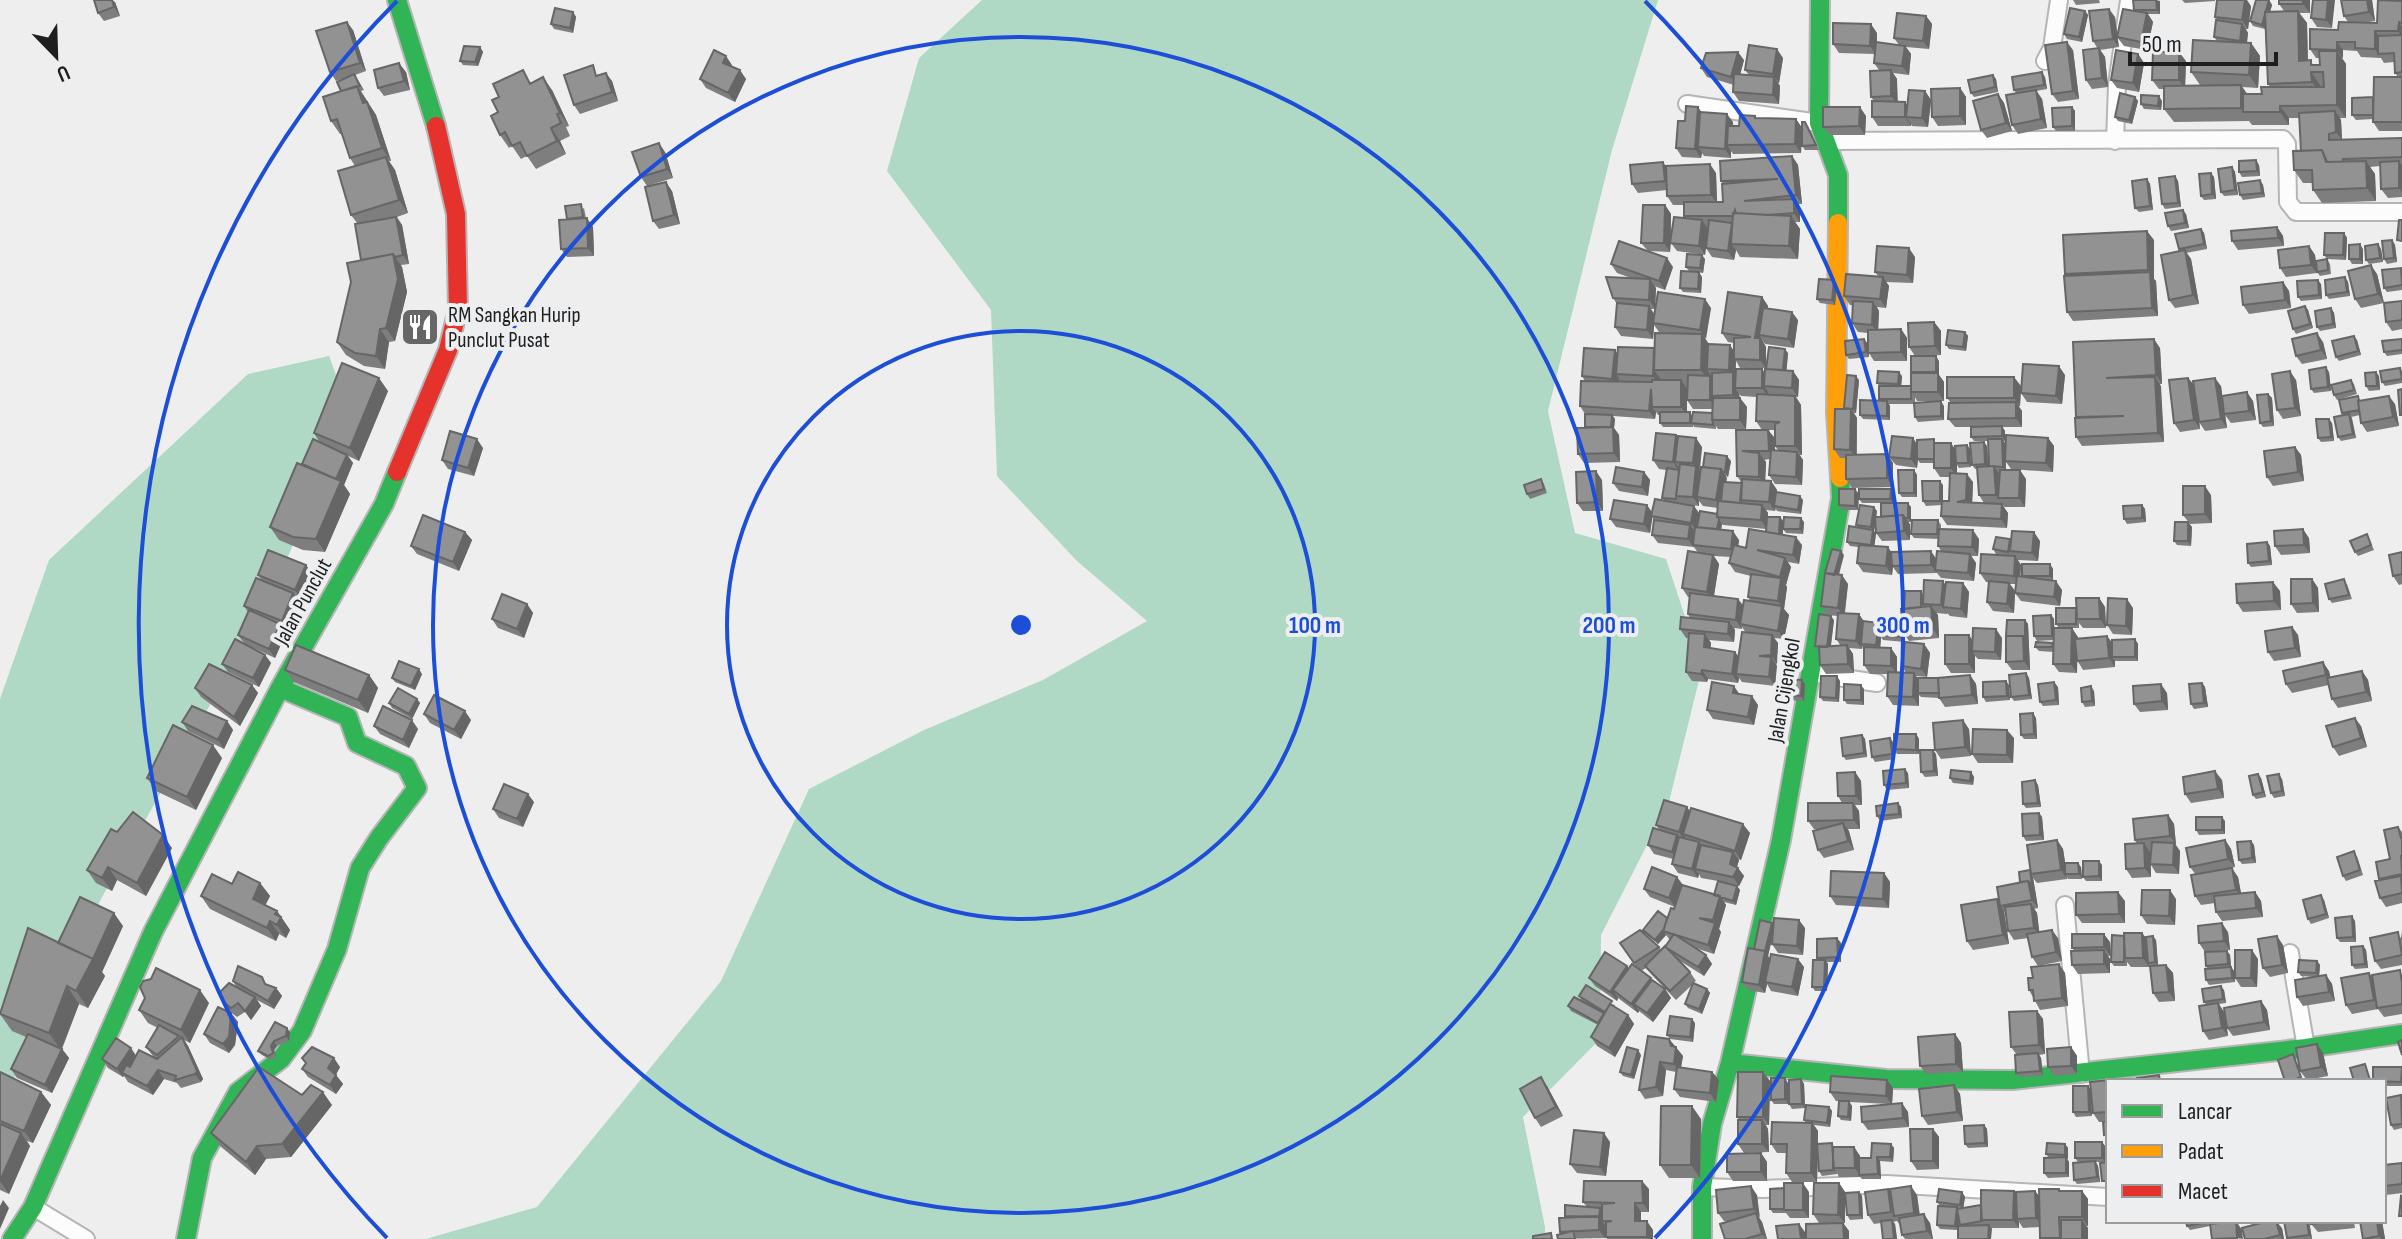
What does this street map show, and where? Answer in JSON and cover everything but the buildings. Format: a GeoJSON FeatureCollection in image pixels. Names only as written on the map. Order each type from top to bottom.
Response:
{"type":"FeatureCollection","features":[{"type":"Feature","properties":{"kind":"street","name":"Jalan Punclut"},"geometry":{"type":"LineString","coordinates":[[12,1239],[33,1207],[153,932],[280,688],[384,504],[448,350],[458,309],[456,214],[431,106],[397,0]]}},
{"type":"Feature","properties":{"kind":"street","name":"Jalan Cijengkol"},"geometry":{"type":"LineString","coordinates":[[1702,1239],[1702,1187],[1712,1124],[1730,1063],[1781,840],[1841,498],[1836,412],[1838,175],[1819,123],[1820,0]]}},
{"type":"Feature","properties":{"kind":"street"},"geometry":{"type":"LineString","coordinates":[[2045,61],[2052,48],[2059,0]]}},
{"type":"Feature","properties":{"kind":"street"},"geometry":{"type":"LineString","coordinates":[[2115,141],[2117,85],[2129,0]]}},
{"type":"Feature","properties":{"kind":"street"},"geometry":{"type":"LineString","coordinates":[[1687,104],[1819,123]]}},
{"type":"Feature","properties":{"kind":"street"},"geometry":{"type":"LineString","coordinates":[[1825,141],[2283,139],[2287,144],[2288,202],[2296,212],[2402,212]]}},
{"type":"Feature","properties":{"kind":"street"},"geometry":{"type":"LineString","coordinates":[[1811,673],[1877,683]]}},
{"type":"Feature","properties":{"kind":"street"},"geometry":{"type":"LineString","coordinates":[[186,1239],[202,1158],[238,1092],[281,1059],[302,1031],[337,949],[360,868],[417,788],[406,766],[357,743],[348,717],[280,688]]}},
{"type":"Feature","properties":{"kind":"street"},"geometry":{"type":"LineString","coordinates":[[2065,905],[2081,1074]]}},
{"type":"Feature","properties":{"kind":"street"},"geometry":{"type":"LineString","coordinates":[[2290,953],[2306,1048]]}},
{"type":"Feature","properties":{"kind":"street"},"geometry":{"type":"LineString","coordinates":[[1730,1063],[1886,1079],[2012,1080],[2306,1048],[2402,1034]]}},
{"type":"Feature","properties":{"kind":"street"},"geometry":{"type":"LineString","coordinates":[[1702,1187],[1763,1189],[1887,1184],[2106,1197]]}},
{"type":"Feature","properties":{"kind":"street"},"geometry":{"type":"LineString","coordinates":[[33,1207],[86,1239]]}},
{"type":"Feature","properties":{"kind":"green space"},"geometry":{"type":"Polygon","coordinates":[[[982,0],[1658,0],[1612,150],[1548,411],[1575,533],[1666,559],[1702,668],[1669,802],[1601,935],[1600,1039],[1523,1117],[1545,1239],[426,1239],[537,1207],[721,981],[809,789],[924,730],[1043,680],[1147,621],[1077,561],[997,476],[991,310],[887,171],[919,58],[982,0]]]}},
{"type":"Feature","properties":{"kind":"green space"},"geometry":{"type":"Polygon","coordinates":[[[329,356],[350,413],[270,598],[101,899],[10,1088],[0,1102],[0,699],[49,560],[248,374],[329,356]]]}},
{"type":"Feature","properties":{"kind":"traffic: fast"},"geometry":{"type":"LineString","coordinates":[[397,0],[436,126]]}},
{"type":"Feature","properties":{"kind":"traffic: fast"},"geometry":{"type":"LineString","coordinates":[[1820,0],[1819,123],[1838,175],[1838,223]]}},
{"type":"Feature","properties":{"kind":"traffic: fast"},"geometry":{"type":"LineString","coordinates":[[12,1239],[33,1207],[153,932],[280,688],[384,504],[397,472]]}},
{"type":"Feature","properties":{"kind":"traffic: fast"},"geometry":{"type":"LineString","coordinates":[[1702,1239],[1702,1187],[1712,1124],[1730,1063],[1781,840],[1841,498],[1840,478]]}},
{"type":"Feature","properties":{"kind":"traffic: fast"},"geometry":{"type":"LineString","coordinates":[[186,1239],[202,1158],[238,1092],[281,1059],[302,1031],[337,949],[360,868],[417,788],[406,766],[357,743],[348,717],[280,688]]}},
{"type":"Feature","properties":{"kind":"traffic: fast"},"geometry":{"type":"LineString","coordinates":[[1730,1063],[1886,1079],[2012,1080],[2306,1048],[2402,1034]]}},
{"type":"Feature","properties":{"kind":"traffic: slow"},"geometry":{"type":"LineString","coordinates":[[1838,223],[1836,412],[1840,478]]}},
{"type":"Feature","properties":{"kind":"traffic: jam"},"geometry":{"type":"LineString","coordinates":[[397,472],[448,350],[458,309],[456,214],[436,126]]}},
{"type":"Feature","properties":{"kind":"place","name":"RM Sangkan Hurip Punclut Pusat"},"geometry":{"type":"Point","coordinates":[420,327]}}]}
